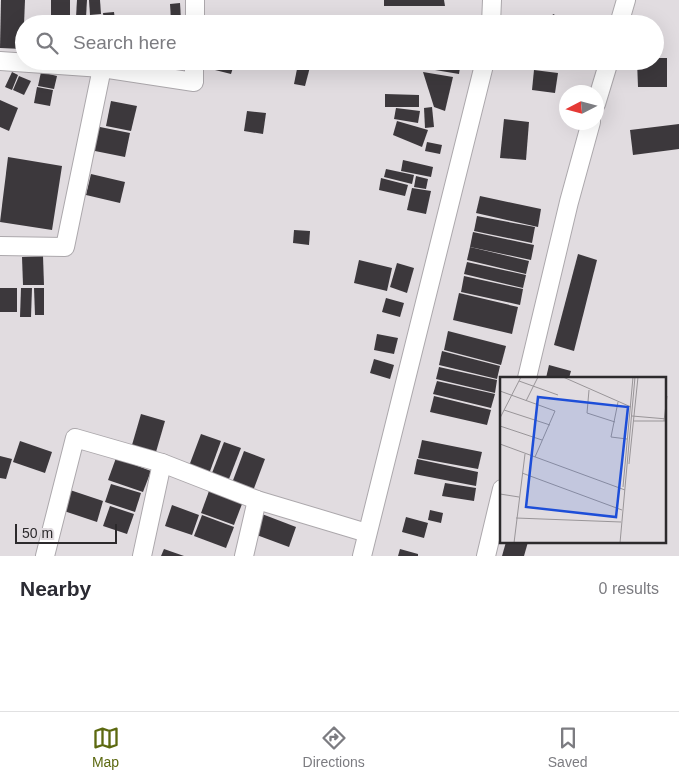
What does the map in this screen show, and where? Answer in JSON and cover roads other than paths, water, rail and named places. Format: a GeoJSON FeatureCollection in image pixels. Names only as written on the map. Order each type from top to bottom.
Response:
{"type":"FeatureCollection","features":[{"type":"Feature","properties":{"kind":"street"},"geometry":{"type":"LineString","coordinates":[[195,0],[195,15]]}},
{"type":"Feature","properties":{"kind":"street"},"geometry":{"type":"LineString","coordinates":[[491,15],[492,0]]}},
{"type":"Feature","properties":{"kind":"street"},"geometry":{"type":"LineString","coordinates":[[622,15],[626,0]]}},
{"type":"Feature","properties":{"kind":"street"},"geometry":{"type":"LineString","coordinates":[[0,61],[15,62]]}},
{"type":"Feature","properties":{"kind":"street"},"geometry":{"type":"LineString","coordinates":[[0,246],[65,247],[102,70]]}},
{"type":"Feature","properties":{"kind":"street"},"geometry":{"type":"LineString","coordinates":[[115,70],[194,82],[194,70]]}},
{"type":"Feature","properties":{"kind":"street"},"geometry":{"type":"LineString","coordinates":[[362,556],[483,70]]}},
{"type":"Feature","properties":{"kind":"street"},"geometry":{"type":"LineString","coordinates":[[602,85],[606,70]]}},
{"type":"Feature","properties":{"kind":"street"},"geometry":{"type":"LineString","coordinates":[[528,377],[569,202],[589,130]]}},
{"type":"Feature","properties":{"kind":"street"},"geometry":{"type":"LineString","coordinates":[[45,556],[75,438],[162,463],[257,500],[367,533]]}},
{"type":"Feature","properties":{"kind":"street"},"geometry":{"type":"LineString","coordinates":[[142,556],[162,463]]}},
{"type":"Feature","properties":{"kind":"street"},"geometry":{"type":"LineString","coordinates":[[486,556],[500,497]]}},
{"type":"Feature","properties":{"kind":"street"},"geometry":{"type":"LineString","coordinates":[[244,556],[257,500]]}}]}
